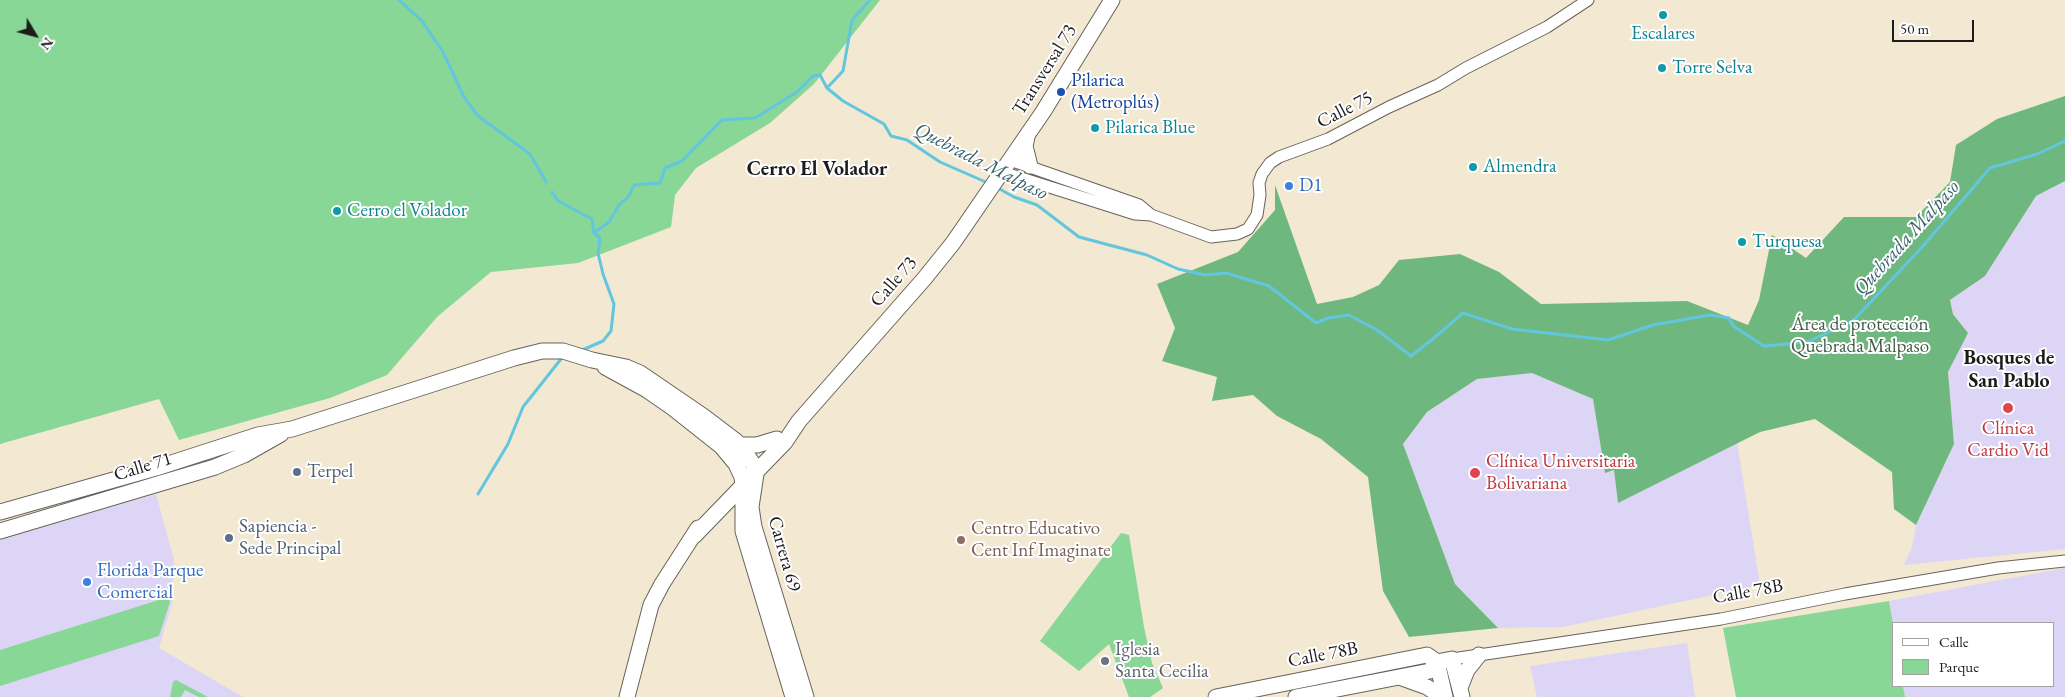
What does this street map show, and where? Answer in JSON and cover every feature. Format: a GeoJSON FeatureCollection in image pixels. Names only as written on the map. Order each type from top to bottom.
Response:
{"type":"FeatureCollection","features":[{"type":"Feature","properties":{"kind":"main road","name":"Transversal 73"},"geometry":{"type":"LineString","coordinates":[[1003,171],[1031,130],[1112,0]]}},
{"type":"Feature","properties":{"kind":"main road"},"geometry":{"type":"LineString","coordinates":[[1030,166],[1025,146],[1026,138],[1031,130]]}},
{"type":"Feature","properties":{"kind":"main road","name":"Calle 73"},"geometry":{"type":"LineString","coordinates":[[694,536],[709,523],[777,439],[798,421],[924,279],[964,228],[1003,171]]}},
{"type":"Feature","properties":{"kind":"main road","name":"Calle 71"},"geometry":{"type":"LineString","coordinates":[[0,512],[258,435],[292,429],[542,351],[563,352],[634,370],[679,406]]}},
{"type":"Feature","properties":{"kind":"main road"},"geometry":{"type":"LineString","coordinates":[[679,406],[740,445],[757,446],[777,439]]}},
{"type":"Feature","properties":{"kind":"main road"},"geometry":{"type":"LineString","coordinates":[[679,406],[721,446],[748,476]]}},
{"type":"Feature","properties":{"kind":"main road","name":"Calle 73"},"geometry":{"type":"LineString","coordinates":[[630,694],[651,605],[662,584],[694,536],[703,518],[785,442],[798,421]]}},
{"type":"Feature","properties":{"kind":"main road","name":"Calle 71"},"geometry":{"type":"LineString","coordinates":[[0,531],[226,463],[292,429]]}},
{"type":"Feature","properties":{"kind":"main road"},"geometry":{"type":"LineString","coordinates":[[740,445],[748,476]]}},
{"type":"Feature","properties":{"kind":"main road"},"geometry":{"type":"LineString","coordinates":[[170,480],[176,461]]}},
{"type":"Feature","properties":{"kind":"main road","name":"Carrera 69"},"geometry":{"type":"LineString","coordinates":[[748,476],[741,509],[743,531],[793,697]]}},
{"type":"Feature","properties":{"kind":"main road","name":"Carrera 69"},"geometry":{"type":"LineString","coordinates":[[748,476],[754,527],[806,697]]}},
{"type":"Feature","properties":{"kind":"main road"},"geometry":{"type":"LineString","coordinates":[[709,523],[719,519],[728,519],[737,524],[743,531]]}},
{"type":"Feature","properties":{"kind":"main road"},"geometry":{"type":"LineString","coordinates":[[1461,692],[1467,670],[1479,654]]}},
{"type":"Feature","properties":{"kind":"main road","name":"Calle 78B"},"geometry":{"type":"LineString","coordinates":[[1216,697],[1252,688],[1325,676],[1427,655],[1437,662]]}},
{"type":"Feature","properties":{"kind":"main road"},"geometry":{"type":"LineString","coordinates":[[1452,659],[1461,692]]}},
{"type":"Feature","properties":{"kind":"main road","name":"Calle 78B"},"geometry":{"type":"LineString","coordinates":[[1297,697],[1430,671],[1437,662],[1452,659]]}},
{"type":"Feature","properties":{"kind":"main road"},"geometry":{"type":"LineString","coordinates":[[1437,662],[1444,697]]}},
{"type":"Feature","properties":{"kind":"main road"},"geometry":{"type":"LineString","coordinates":[[1297,697],[1303,687],[1325,676]]}},
{"type":"Feature","properties":{"kind":"main road"},"geometry":{"type":"LineString","coordinates":[[1400,677],[1444,697]]}},
{"type":"Feature","properties":{"kind":"street","name":"Calle 75"},"geometry":{"type":"LineString","coordinates":[[1003,171],[1030,166],[1139,205],[1151,214],[1211,237],[1230,236],[1243,232],[1248,228],[1257,214],[1260,202],[1259,183],[1262,174],[1270,163],[1279,157],[1328,139],[1389,106],[1438,85],[1466,68],[1547,27],[1588,0]]}},
{"type":"Feature","properties":{"kind":"street","name":"Calle 75"},"geometry":{"type":"LineString","coordinates":[[1003,171],[1135,214],[1151,214]]}},
{"type":"Feature","properties":{"kind":"street"},"geometry":{"type":"LineString","coordinates":[[1068,192],[1071,180]]}},
{"type":"Feature","properties":{"kind":"street","name":"Calle 78B"},"geometry":{"type":"LineString","coordinates":[[1452,659],[1721,618],[1998,568],[2065,561]]}},
{"type":"Feature","properties":{"kind":"shaded area","name":"Clínica Cardio Vid"},"geometry":{"type":"Polygon","coordinates":[[[2065,181],[2065,549],[1904,565],[1912,547],[1916,525],[1954,444],[1948,372],[1968,333],[1953,313],[1950,300],[1985,276],[2036,196],[2065,181]]]}},
{"type":"Feature","properties":{"kind":"shaded area"},"geometry":{"type":"Polygon","coordinates":[[[1532,373],[1593,399],[1605,472],[1614,470],[1618,502],[1737,442],[1760,585],[1563,627],[1498,628],[1455,584],[1403,444],[1427,412],[1477,379],[1532,373]]]}},
{"type":"Feature","properties":{"kind":"shaded area","name":"Florida Parque Comercial"},"geometry":{"type":"Polygon","coordinates":[[[156,494],[174,560],[172,603],[159,648],[243,697],[0,697],[0,539],[156,494]]]}},
{"type":"Feature","properties":{"kind":"shaded area"},"geometry":{"type":"Polygon","coordinates":[[[2065,568],[2065,697],[1905,697],[1903,687],[2055,687],[2055,622],[1893,622],[1889,601],[2065,568]]]}},
{"type":"Feature","properties":{"kind":"shaded area"},"geometry":{"type":"Polygon","coordinates":[[[1687,643],[1695,697],[1537,697],[1530,666],[1687,643]]]}},
{"type":"Feature","properties":{"kind":"green space","name":"Cerro el Volador"},"geometry":{"type":"Polygon","coordinates":[[[0,0],[880,0],[814,84],[770,123],[696,168],[675,195],[671,227],[578,263],[491,272],[437,317],[387,375],[330,398],[179,440],[159,399],[0,444],[0,0]]]}},
{"type":"Feature","properties":{"kind":"green space","name":"Área de protección Quebrada Malpaso"},"geometry":{"type":"Polygon","coordinates":[[[2065,96],[2065,181],[2036,196],[1985,276],[1950,300],[1953,314],[1968,333],[1948,372],[1954,444],[1916,525],[1894,509],[1892,472],[1815,419],[1760,432],[1618,503],[1614,470],[1605,473],[1593,399],[1532,373],[1477,379],[1427,412],[1403,444],[1455,584],[1498,628],[1409,637],[1383,591],[1368,477],[1321,439],[1277,416],[1253,395],[1212,401],[1217,377],[1162,361],[1175,328],[1157,284],[1238,252],[1275,210],[1275,185],[1317,304],[1353,297],[1379,285],[1399,260],[1460,254],[1499,272],[1541,304],[1687,301],[1748,325],[1759,300],[1772,235],[1806,258],[1844,217],[1916,217],[1950,182],[1956,145],[1997,119],[2065,96]]]}},
{"type":"Feature","properties":{"kind":"green space"},"geometry":{"type":"Polygon","coordinates":[[[1121,533],[1129,535],[1144,627],[1152,663],[1163,688],[1150,697],[1129,697],[1109,644],[1079,671],[1040,641],[1121,533]]]}},
{"type":"Feature","properties":{"kind":"green space"},"geometry":{"type":"Polygon","coordinates":[[[168,597],[170,602],[159,636],[0,686],[0,650],[168,597]]]}},
{"type":"Feature","properties":{"kind":"green space"},"geometry":{"type":"Polygon","coordinates":[[[1889,601],[1893,622],[1892,687],[1903,687],[1905,697],[1736,697],[1723,628],[1889,601]]]}},
{"type":"Feature","properties":{"kind":"green space"},"geometry":{"type":"Polygon","coordinates":[[[176,680],[208,697],[199,697],[185,690],[181,697],[170,697],[173,682],[176,680]]]}},
{"type":"Feature","properties":{"kind":"waterway"},"geometry":{"type":"LineString","coordinates":[[399,0],[422,21],[443,52],[464,97],[478,116],[530,154],[546,182]]}},
{"type":"Feature","properties":{"kind":"waterway"},"geometry":{"type":"LineString","coordinates":[[827,88],[843,71],[852,20],[870,0]]}},
{"type":"Feature","properties":{"kind":"waterway","name":"Quebrada Malpaso"},"geometry":{"type":"LineString","coordinates":[[580,351],[603,341],[611,331],[614,304],[603,274],[598,253],[600,238],[594,233],[609,222],[619,205],[629,196],[634,185],[660,183],[665,168],[682,161],[722,120],[755,118],[797,92],[813,76],[820,75],[827,88],[843,101],[884,124],[891,136],[907,140],[940,162],[988,183]]}},
{"type":"Feature","properties":{"kind":"waterway","name":"Quebrada Malpaso"},"geometry":{"type":"LineString","coordinates":[[996,187],[1014,197],[1037,205],[1079,237],[1147,255],[1178,269],[1205,275],[1226,273],[1269,286],[1316,323],[1328,318],[1349,315],[1377,330],[1411,356],[1463,313],[1512,329],[1608,340],[1653,325],[1710,315],[1729,318],[1733,326],[1764,346],[1807,342],[1853,321],[1923,246],[1990,168],[2037,154],[2065,141]]}},
{"type":"Feature","properties":{"kind":"waterway"},"geometry":{"type":"LineString","coordinates":[[552,192],[558,201],[592,219],[594,233]]}},
{"type":"Feature","properties":{"kind":"waterway","name":"Quebrada Malpaso"},"geometry":{"type":"LineString","coordinates":[[478,494],[508,444],[523,407],[561,359],[565,357]]}},
{"type":"Feature","properties":{"kind":"place","name":"Escalares"},"geometry":{"type":"Point","coordinates":[1663,15]}},
{"type":"Feature","properties":{"kind":"place","name":"Torre Selva"},"geometry":{"type":"Point","coordinates":[1662,68]}},
{"type":"Feature","properties":{"kind":"place","name":"Pilarica (Metroplús)"},"geometry":{"type":"Point","coordinates":[1061,92]}},
{"type":"Feature","properties":{"kind":"place","name":"Pilarica Blue"},"geometry":{"type":"Point","coordinates":[1095,128]}},
{"type":"Feature","properties":{"kind":"place","name":"Almendra"},"geometry":{"type":"Point","coordinates":[1473,167]}},
{"type":"Feature","properties":{"kind":"place","name":"D1"},"geometry":{"type":"Point","coordinates":[1289,186]}},
{"type":"Feature","properties":{"kind":"place","name":"Cerro el Volador"},"geometry":{"type":"Point","coordinates":[337,211]}},
{"type":"Feature","properties":{"kind":"place","name":"Turquesa"},"geometry":{"type":"Point","coordinates":[1742,242]}},
{"type":"Feature","properties":{"kind":"place","name":"Clínica Cardio Vid"},"geometry":{"type":"Point","coordinates":[2008,408]}},
{"type":"Feature","properties":{"kind":"place","name":"Terpel"},"geometry":{"type":"Point","coordinates":[297,472]}},
{"type":"Feature","properties":{"kind":"place","name":"Clínica Universitaria Bolivariana"},"geometry":{"type":"Point","coordinates":[1475,473]}},
{"type":"Feature","properties":{"kind":"place","name":"Sapiencia - Sede Principal"},"geometry":{"type":"Point","coordinates":[229,538]}},
{"type":"Feature","properties":{"kind":"place","name":"Centro Educativo Cent Inf Imaginate"},"geometry":{"type":"Point","coordinates":[961,540]}},
{"type":"Feature","properties":{"kind":"place","name":"Florida Parque Comercial"},"geometry":{"type":"Point","coordinates":[87,582]}},
{"type":"Feature","properties":{"kind":"place","name":"Iglesia Santa Cecilia"},"geometry":{"type":"Point","coordinates":[1105,661]}},
{"type":"Feature","properties":{"kind":"district","name":"Cerro El Volador"},"geometry":{"type":"Point","coordinates":[817,170]}},
{"type":"Feature","properties":{"kind":"district","name":"Bosques de San Pablo"},"geometry":{"type":"Point","coordinates":[2009,370]}}]}
